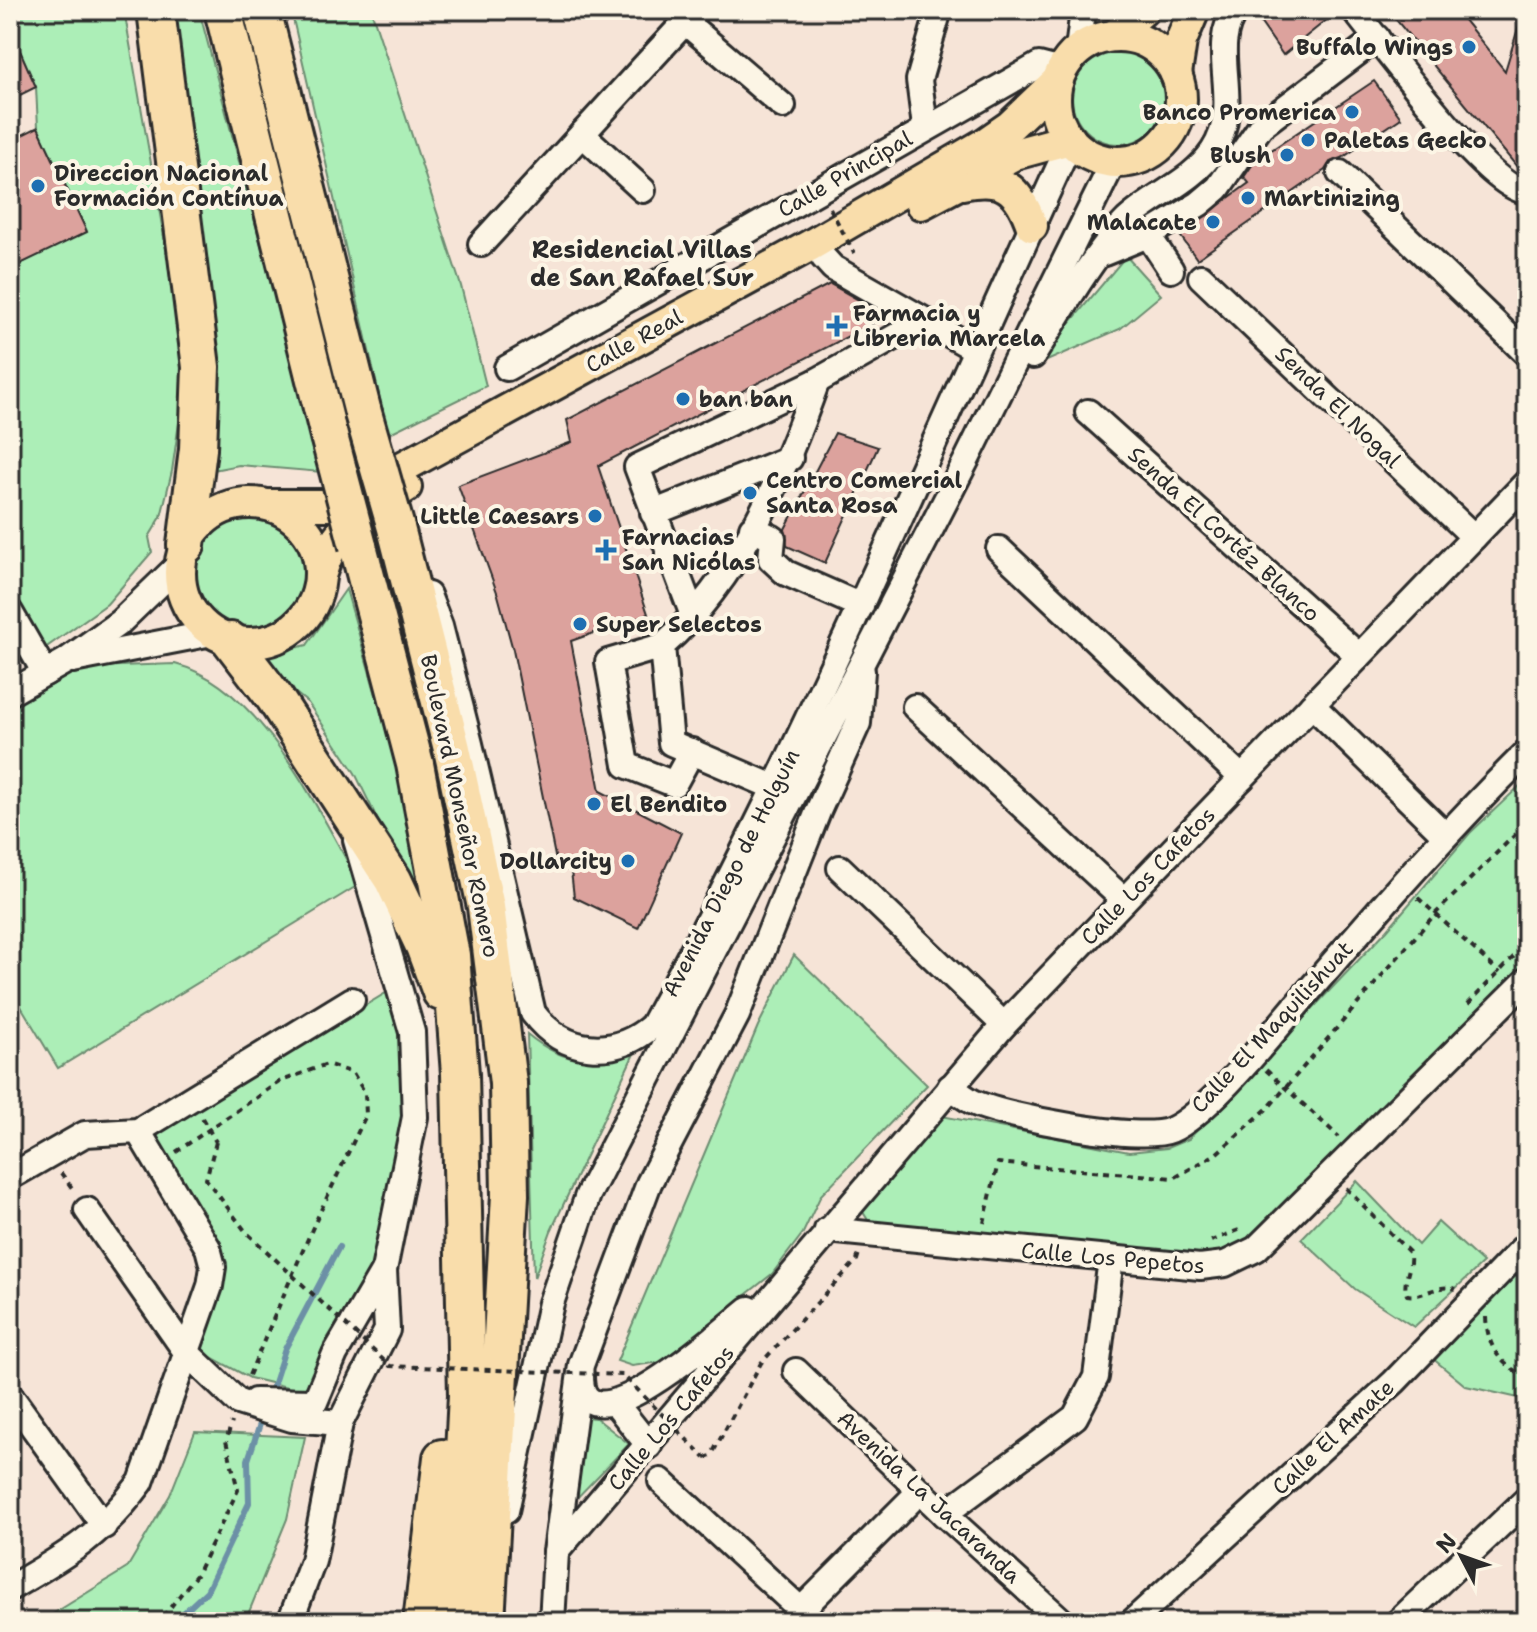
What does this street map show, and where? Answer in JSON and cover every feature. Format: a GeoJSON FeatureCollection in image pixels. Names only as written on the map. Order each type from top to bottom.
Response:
{"type":"FeatureCollection","features":[{"type":"Feature","properties":{"kind":"highway"},"geometry":{"type":"LineString","coordinates":[[156,10],[201,367],[198,449],[183,554]]}},
{"type":"Feature","properties":{"kind":"highway","name":"Boulevard Monseñor Romero"},"geometry":{"type":"LineString","coordinates":[[223,10],[431,839],[451,955],[460,1074],[464,1229]]}},
{"type":"Feature","properties":{"kind":"highway","name":"Boulevard Monseñor Romero"},"geometry":{"type":"LineString","coordinates":[[262,10],[363,413],[452,749],[486,907],[508,1083],[510,1195],[487,1609]]}},
{"type":"Feature","properties":{"kind":"highway"},"geometry":{"type":"LineString","coordinates":[[222,637],[274,697],[393,880],[424,946],[444,1003],[460,1074]]}},
{"type":"Feature","properties":{"kind":"highway"},"geometry":{"type":"LineString","coordinates":[[422,1622],[464,1229]]}},
{"type":"Feature","properties":{"kind":"highway"},"geometry":{"type":"LineString","coordinates":[[455,1622],[467,1395],[464,1229]]}},
{"type":"Feature","properties":{"kind":"main road"},"geometry":{"type":"LineString","coordinates":[[1114,36],[1143,10]]}},
{"type":"Feature","properties":{"kind":"main road"},"geometry":{"type":"LineString","coordinates":[[1176,74],[1165,57],[1150,45],[1132,37],[1114,36],[1095,40],[1066,67],[1056,112],[1070,140],[1092,156],[1114,161],[1143,156],[1159,146],[1172,131],[1180,103],[1176,74],[1181,41],[1194,10]]}},
{"type":"Feature","properties":{"kind":"main road","name":"Calle Real"},"geometry":{"type":"LineString","coordinates":[[271,505],[309,508],[333,505],[811,245],[1010,126],[1066,67]]}},
{"type":"Feature","properties":{"kind":"main road","name":"Calle Real"},"geometry":{"type":"LineString","coordinates":[[321,573],[328,546],[340,530],[419,477],[1015,154],[1070,140]]}},
{"type":"Feature","properties":{"kind":"main road"},"geometry":{"type":"LineString","coordinates":[[956,185],[986,179],[1008,187],[1025,207],[1032,226]]}},
{"type":"Feature","properties":{"kind":"main road"},"geometry":{"type":"LineString","coordinates":[[251,502],[271,505],[291,515],[307,531],[317,551],[321,573],[317,595],[307,614],[293,630],[274,640],[253,644],[222,637],[196,619],[186,602],[183,554],[197,527],[212,514],[251,502]]}},
{"type":"Feature","properties":{"kind":"street"},"geometry":{"type":"LineString","coordinates":[[925,127],[919,80],[939,10]]}},
{"type":"Feature","properties":{"kind":"street"},"geometry":{"type":"LineString","coordinates":[[1066,67],[1082,18],[1079,10]]}},
{"type":"Feature","properties":{"kind":"street"},"geometry":{"type":"LineString","coordinates":[[967,459],[1101,255],[1134,214],[1194,172],[1213,150],[1228,106],[1223,49],[1227,26],[1236,10]]}},
{"type":"Feature","properties":{"kind":"street"},"geometry":{"type":"LineString","coordinates":[[1354,10],[1483,167],[1512,187],[1527,191]]}},
{"type":"Feature","properties":{"kind":"street"},"geometry":{"type":"LineString","coordinates":[[481,244],[691,16],[783,106]]}},
{"type":"Feature","properties":{"kind":"street"},"geometry":{"type":"LineString","coordinates":[[1101,255],[1148,235],[1208,197],[1261,126],[1377,38]]}},
{"type":"Feature","properties":{"kind":"street","name":"Calle Principal"},"geometry":{"type":"LineString","coordinates":[[507,368],[925,127],[1039,65],[1066,67]]}},
{"type":"Feature","properties":{"kind":"street"},"geometry":{"type":"LineString","coordinates":[[582,134],[643,190]]}},
{"type":"Feature","properties":{"kind":"street","name":"Avenida Diego de Holguín"},"geometry":{"type":"LineString","coordinates":[[397,532],[418,569],[440,626],[529,1003],[541,1023],[559,1039],[582,1048],[617,1047],[636,1039],[652,1026],[776,788],[1070,140]]}},
{"type":"Feature","properties":{"kind":"street","name":"Avenida Diego de Holguín"},"geometry":{"type":"LineString","coordinates":[[487,1609],[551,1303],[588,1195],[967,459],[1114,161]]}},
{"type":"Feature","properties":{"kind":"street"},"geometry":{"type":"LineString","coordinates":[[1340,173],[1527,354]]}},
{"type":"Feature","properties":{"kind":"street"},"geometry":{"type":"LineString","coordinates":[[1148,235],[1171,270]]}},
{"type":"Feature","properties":{"kind":"street"},"geometry":{"type":"LineString","coordinates":[[823,257],[833,268],[975,349]]}},
{"type":"Feature","properties":{"kind":"street","name":"Senda El Nogal"},"geometry":{"type":"LineString","coordinates":[[1201,277],[1474,537]]}},
{"type":"Feature","properties":{"kind":"street"},"geometry":{"type":"LineString","coordinates":[[694,618],[637,467],[817,381],[923,321]]}},
{"type":"Feature","properties":{"kind":"street"},"geometry":{"type":"LineString","coordinates":[[692,751],[674,784],[626,765],[608,662],[662,646],[694,618],[748,537],[790,458],[817,381]]}},
{"type":"Feature","properties":{"kind":"street","name":"Senda El Cortéz Blanco"},"geometry":{"type":"LineString","coordinates":[[1088,412],[1359,656]]}},
{"type":"Feature","properties":{"kind":"street"},"geometry":{"type":"LineString","coordinates":[[653,513],[790,458]]}},
{"type":"Feature","properties":{"kind":"street","name":"Calle Los Cafetos"},"geometry":{"type":"LineString","coordinates":[[556,1552],[1004,1025],[1527,482]]}},
{"type":"Feature","properties":{"kind":"street"},"geometry":{"type":"LineString","coordinates":[[668,555],[748,537],[773,538],[771,559],[786,573],[861,606]]}},
{"type":"Feature","properties":{"kind":"street"},"geometry":{"type":"LineString","coordinates":[[999,549],[1242,778]]}},
{"type":"Feature","properties":{"kind":"street"},"geometry":{"type":"LineString","coordinates":[[11,689],[56,667],[120,622],[183,554]]}},
{"type":"Feature","properties":{"kind":"street"},"geometry":{"type":"LineString","coordinates":[[10,612],[56,667]]}},
{"type":"Feature","properties":{"kind":"street"},"geometry":{"type":"LineString","coordinates":[[56,667],[222,637]]}},
{"type":"Feature","properties":{"kind":"street"},"geometry":{"type":"LineString","coordinates":[[662,646],[671,743],[776,788]]}},
{"type":"Feature","properties":{"kind":"street"},"geometry":{"type":"LineString","coordinates":[[552,1622],[556,1552],[581,1365],[649,1183],[737,1015],[819,809],[858,723],[862,660]]}},
{"type":"Feature","properties":{"kind":"street"},"geometry":{"type":"LineString","coordinates":[[1312,705],[1444,834]]}},
{"type":"Feature","properties":{"kind":"street"},"geometry":{"type":"LineString","coordinates":[[915,707],[1124,900]]}},
{"type":"Feature","properties":{"kind":"street","name":"Calle El Maquilishuat"},"geometry":{"type":"LineString","coordinates":[[950,1087],[976,1103],[1086,1128],[1146,1135],[1175,1128],[1251,1057],[1444,834],[1527,752]]}},
{"type":"Feature","properties":{"kind":"street"},"geometry":{"type":"LineString","coordinates":[[290,1622],[313,1561],[340,1423],[387,1330],[384,1270],[413,1142],[412,1032],[348,811]]}},
{"type":"Feature","properties":{"kind":"street"},"geometry":{"type":"LineString","coordinates":[[840,868],[1004,1025]]}},
{"type":"Feature","properties":{"kind":"street","name":"Calle Los Pepetos"},"geometry":{"type":"LineString","coordinates":[[827,1230],[1200,1267],[1225,1264],[1256,1249],[1333,1175],[1347,1144],[1522,985]]}},
{"type":"Feature","properties":{"kind":"street"},"geometry":{"type":"LineString","coordinates":[[12,1171],[49,1155],[85,1134],[138,1131],[352,1000]]}},
{"type":"Feature","properties":{"kind":"street"},"geometry":{"type":"LineString","coordinates":[[10,1588],[84,1546],[141,1482],[210,1286],[213,1267],[208,1248],[138,1131]]}},
{"type":"Feature","properties":{"kind":"street"},"geometry":{"type":"LineString","coordinates":[[87,1210],[186,1352],[238,1402],[292,1419],[340,1423]]}},
{"type":"Feature","properties":{"kind":"street","name":"Calle El Amate"},"geometry":{"type":"LineString","coordinates":[[1132,1622],[1394,1382],[1527,1244]]}},
{"type":"Feature","properties":{"kind":"street"},"geometry":{"type":"LineString","coordinates":[[944,1514],[1075,1417],[1096,1377],[1111,1259]]}},
{"type":"Feature","properties":{"kind":"street"},"geometry":{"type":"LineString","coordinates":[[238,1402],[290,1399],[315,1402],[335,1354],[384,1270]]}},
{"type":"Feature","properties":{"kind":"street","name":"Calle Los Cafetos"},"geometry":{"type":"LineString","coordinates":[[615,1403],[648,1386],[783,1283]]}},
{"type":"Feature","properties":{"kind":"street"},"geometry":{"type":"LineString","coordinates":[[581,1365],[585,1397],[600,1405],[615,1403],[649,1446]]}},
{"type":"Feature","properties":{"kind":"street","name":"Avenida La Jacaranda"},"geometry":{"type":"LineString","coordinates":[[796,1371],[944,1514],[1063,1622]]}},
{"type":"Feature","properties":{"kind":"street"},"geometry":{"type":"LineString","coordinates":[[10,1395],[104,1526]]}},
{"type":"Feature","properties":{"kind":"street"},"geometry":{"type":"LineString","coordinates":[[661,1481],[795,1616],[920,1491]]}},
{"type":"Feature","properties":{"kind":"street"},"geometry":{"type":"LineString","coordinates":[[1398,1622],[1527,1499]]}},
{"type":"Feature","properties":{"kind":"path"},"geometry":{"type":"LineString","coordinates":[[830,208],[854,253]]}},
{"type":"Feature","properties":{"kind":"path"},"geometry":{"type":"LineString","coordinates":[[1402,883],[1499,972],[1522,985]]}},
{"type":"Feature","properties":{"kind":"path"},"geometry":{"type":"LineString","coordinates":[[1467,1005],[1527,943]]}},
{"type":"Feature","properties":{"kind":"path"},"geometry":{"type":"LineString","coordinates":[[1251,1057],[1347,1144]]}},
{"type":"Feature","properties":{"kind":"path"},"geometry":{"type":"LineString","coordinates":[[152,1622],[165,1614],[197,1574],[238,1490],[226,1441],[238,1402],[313,1227],[366,1115],[365,1093],[353,1073],[327,1064],[279,1082],[158,1164]]}},
{"type":"Feature","properties":{"kind":"path"},"geometry":{"type":"LineString","coordinates":[[191,1098],[216,1142],[206,1179],[246,1232],[390,1366],[623,1375],[705,1458],[711,1456],[761,1363],[857,1260]]}},
{"type":"Feature","properties":{"kind":"path"},"geometry":{"type":"LineString","coordinates":[[1328,1147],[1347,1144]]}},
{"type":"Feature","properties":{"kind":"path"},"geometry":{"type":"LineString","coordinates":[[49,1155],[87,1210]]}},
{"type":"Feature","properties":{"kind":"path"},"geometry":{"type":"LineString","coordinates":[[1333,1175],[1409,1252],[1411,1264],[1405,1288],[1407,1295],[1416,1296],[1444,1285],[1476,1296],[1490,1343],[1507,1366],[1527,1376]]}},
{"type":"Feature","properties":{"kind":"path"},"geometry":{"type":"LineString","coordinates":[[1198,1246],[1255,1222]]}},
{"type":"Feature","properties":{"kind":"path"},"geometry":{"type":"LineString","coordinates":[[983,1226],[999,1227]]}},
{"type":"Feature","properties":{"kind":"green space"},"geometry":{"type":"Polygon","coordinates":[[[10,10],[124,10],[187,368],[172,471],[161,517],[149,537],[152,552],[107,604],[41,651],[10,597],[10,269],[87,231],[38,127],[36,87],[10,28],[10,10]]]}},
{"type":"Feature","properties":{"kind":"green space"},"geometry":{"type":"Polygon","coordinates":[[[169,10],[199,10],[321,472],[239,465],[213,470],[169,10]]]}},
{"type":"Feature","properties":{"kind":"green space"},"geometry":{"type":"Polygon","coordinates":[[[291,10],[371,10],[461,286],[486,386],[388,434],[291,10]]]}},
{"type":"Feature","properties":{"kind":"green space"},"geometry":{"type":"Polygon","coordinates":[[[1119,50],[1137,54],[1152,64],[1162,79],[1166,97],[1162,115],[1152,130],[1137,140],[1119,144],[1101,140],[1086,130],[1076,115],[1072,97],[1076,79],[1086,64],[1101,54],[1119,50]]]}},
{"type":"Feature","properties":{"kind":"green space"},"geometry":{"type":"Polygon","coordinates":[[[1126,256],[1161,295],[1120,329],[1033,367],[1126,256]]]}},
{"type":"Feature","properties":{"kind":"green space"},"geometry":{"type":"Polygon","coordinates":[[[252,509],[276,514],[296,527],[309,547],[314,571],[309,595],[296,615],[276,628],[252,633],[228,628],[208,615],[195,595],[190,571],[195,547],[208,527],[228,514],[252,509]]]}},
{"type":"Feature","properties":{"kind":"green space"},"geometry":{"type":"Polygon","coordinates":[[[346,589],[405,797],[428,903],[410,887],[355,773],[308,703],[252,658],[307,645],[346,589]]]}},
{"type":"Feature","properties":{"kind":"green space"},"geometry":{"type":"Polygon","coordinates":[[[175,664],[206,677],[235,697],[261,724],[306,788],[360,884],[58,1068],[10,988],[10,700],[62,668],[175,664]]]}},
{"type":"Feature","properties":{"kind":"green space"},"geometry":{"type":"Polygon","coordinates":[[[1527,779],[1527,962],[1244,1244],[1218,1255],[1173,1253],[879,1226],[868,1220],[861,1209],[942,1116],[1129,1152],[1167,1148],[1189,1139],[1387,930],[1470,833],[1527,779]]]}},
{"type":"Feature","properties":{"kind":"green space"},"geometry":{"type":"Polygon","coordinates":[[[794,955],[927,1085],[821,1195],[803,1233],[772,1274],[661,1362],[632,1366],[617,1361],[758,1026],[794,955]]]}},
{"type":"Feature","properties":{"kind":"green space"},"geometry":{"type":"Polygon","coordinates":[[[399,985],[407,1114],[398,1174],[382,1216],[374,1262],[324,1344],[308,1392],[250,1378],[196,1349],[227,1262],[151,1135],[399,985]]]}},
{"type":"Feature","properties":{"kind":"green space"},"geometry":{"type":"Polygon","coordinates":[[[527,1034],[555,1052],[581,1059],[608,1057],[638,1045],[551,1231],[534,1278],[527,1034]]]}},
{"type":"Feature","properties":{"kind":"green space"},"geometry":{"type":"Polygon","coordinates":[[[1357,1181],[1418,1245],[1438,1222],[1483,1263],[1414,1327],[1355,1289],[1301,1239],[1357,1181]]]}},
{"type":"Feature","properties":{"kind":"green space"},"geometry":{"type":"Polygon","coordinates":[[[1527,1261],[1527,1400],[1466,1386],[1432,1358],[1527,1261]]]}},
{"type":"Feature","properties":{"kind":"green space"},"geometry":{"type":"Polygon","coordinates":[[[583,1417],[596,1418],[629,1444],[572,1503],[583,1417]]]}},
{"type":"Feature","properties":{"kind":"green space"},"geometry":{"type":"Polygon","coordinates":[[[195,1432],[305,1437],[287,1519],[249,1612],[240,1622],[40,1622],[127,1568],[170,1495],[195,1432]]]}},
{"type":"Feature","properties":{"kind":"building"},"geometry":{"type":"Polygon","coordinates":[[[1274,10],[1339,10],[1283,55],[1258,19],[1274,10]]]}},
{"type":"Feature","properties":{"kind":"building"},"geometry":{"type":"Polygon","coordinates":[[[1388,10],[1456,10],[1505,71],[1523,12],[1527,12],[1527,159],[1522,173],[1388,10]]]}},
{"type":"Feature","properties":{"kind":"building"},"geometry":{"type":"Polygon","coordinates":[[[10,28],[36,87],[10,100],[10,28]]]}},
{"type":"Feature","properties":{"kind":"building"},"geometry":{"type":"Polygon","coordinates":[[[1374,81],[1401,118],[1342,158],[1330,162],[1325,170],[1197,259],[1179,234],[1249,183],[1244,177],[1255,161],[1374,81]]]}},
{"type":"Feature","properties":{"kind":"building","name":"Direccion Nacional Formación Contínua"},"geometry":{"type":"Polygon","coordinates":[[[38,127],[87,232],[10,269],[10,141],[38,127]]]}},
{"type":"Feature","properties":{"kind":"building"},"geometry":{"type":"Polygon","coordinates":[[[830,284],[887,316],[598,466],[648,614],[571,641],[600,791],[681,833],[638,928],[574,897],[571,871],[557,866],[513,650],[498,595],[458,485],[572,442],[567,420],[830,284]]]}},
{"type":"Feature","properties":{"kind":"building"},"geometry":{"type":"Polygon","coordinates":[[[835,433],[878,447],[825,563],[787,546],[785,529],[835,433]]]}},
{"type":"Feature","properties":{"kind":"waterway"},"geometry":{"type":"LineString","coordinates":[[272,1389],[285,1349],[339,1247]]}},
{"type":"Feature","properties":{"kind":"waterway"},"geometry":{"type":"LineString","coordinates":[[174,1622],[207,1591],[249,1503],[248,1460],[263,1415]]}},
{"type":"Feature","properties":{"kind":"place","name":"Buffalo Wings"},"geometry":{"type":"Point","coordinates":[1469,47]}},
{"type":"Feature","properties":{"kind":"place","name":"Banco Promerica"},"geometry":{"type":"Point","coordinates":[1352,112]}},
{"type":"Feature","properties":{"kind":"place","name":"Paletas Gecko"},"geometry":{"type":"Point","coordinates":[1308,140]}},
{"type":"Feature","properties":{"kind":"place","name":"Blush"},"geometry":{"type":"Point","coordinates":[1287,155]}},
{"type":"Feature","properties":{"kind":"place","name":"Direccion Nacional Formación Contínua"},"geometry":{"type":"Point","coordinates":[38,186]}},
{"type":"Feature","properties":{"kind":"place","name":"Martinizing"},"geometry":{"type":"Point","coordinates":[1248,198]}},
{"type":"Feature","properties":{"kind":"place","name":"Malacate"},"geometry":{"type":"Point","coordinates":[1213,222]}},
{"type":"Feature","properties":{"kind":"place","name":"Farmacia y Libreria Marcela"},"geometry":{"type":"Point","coordinates":[837,326]}},
{"type":"Feature","properties":{"kind":"place","name":"ban ban"},"geometry":{"type":"Point","coordinates":[683,399]}},
{"type":"Feature","properties":{"kind":"place","name":"Centro Comercial Santa Rosa"},"geometry":{"type":"Point","coordinates":[750,493]}},
{"type":"Feature","properties":{"kind":"place","name":"Little Caesars"},"geometry":{"type":"Point","coordinates":[595,516]}},
{"type":"Feature","properties":{"kind":"place","name":"Farnacias San Nicólas"},"geometry":{"type":"Point","coordinates":[606,550]}},
{"type":"Feature","properties":{"kind":"place","name":"Super Selectos"},"geometry":{"type":"Point","coordinates":[580,624]}},
{"type":"Feature","properties":{"kind":"place","name":"El Bendito"},"geometry":{"type":"Point","coordinates":[594,804]}},
{"type":"Feature","properties":{"kind":"place","name":"Dollarcity"},"geometry":{"type":"Point","coordinates":[628,861]}},
{"type":"Feature","properties":{"kind":"district","name":"Residencial Villas de San Rafael Sur"},"geometry":{"type":"Point","coordinates":[642,264]}}]}
